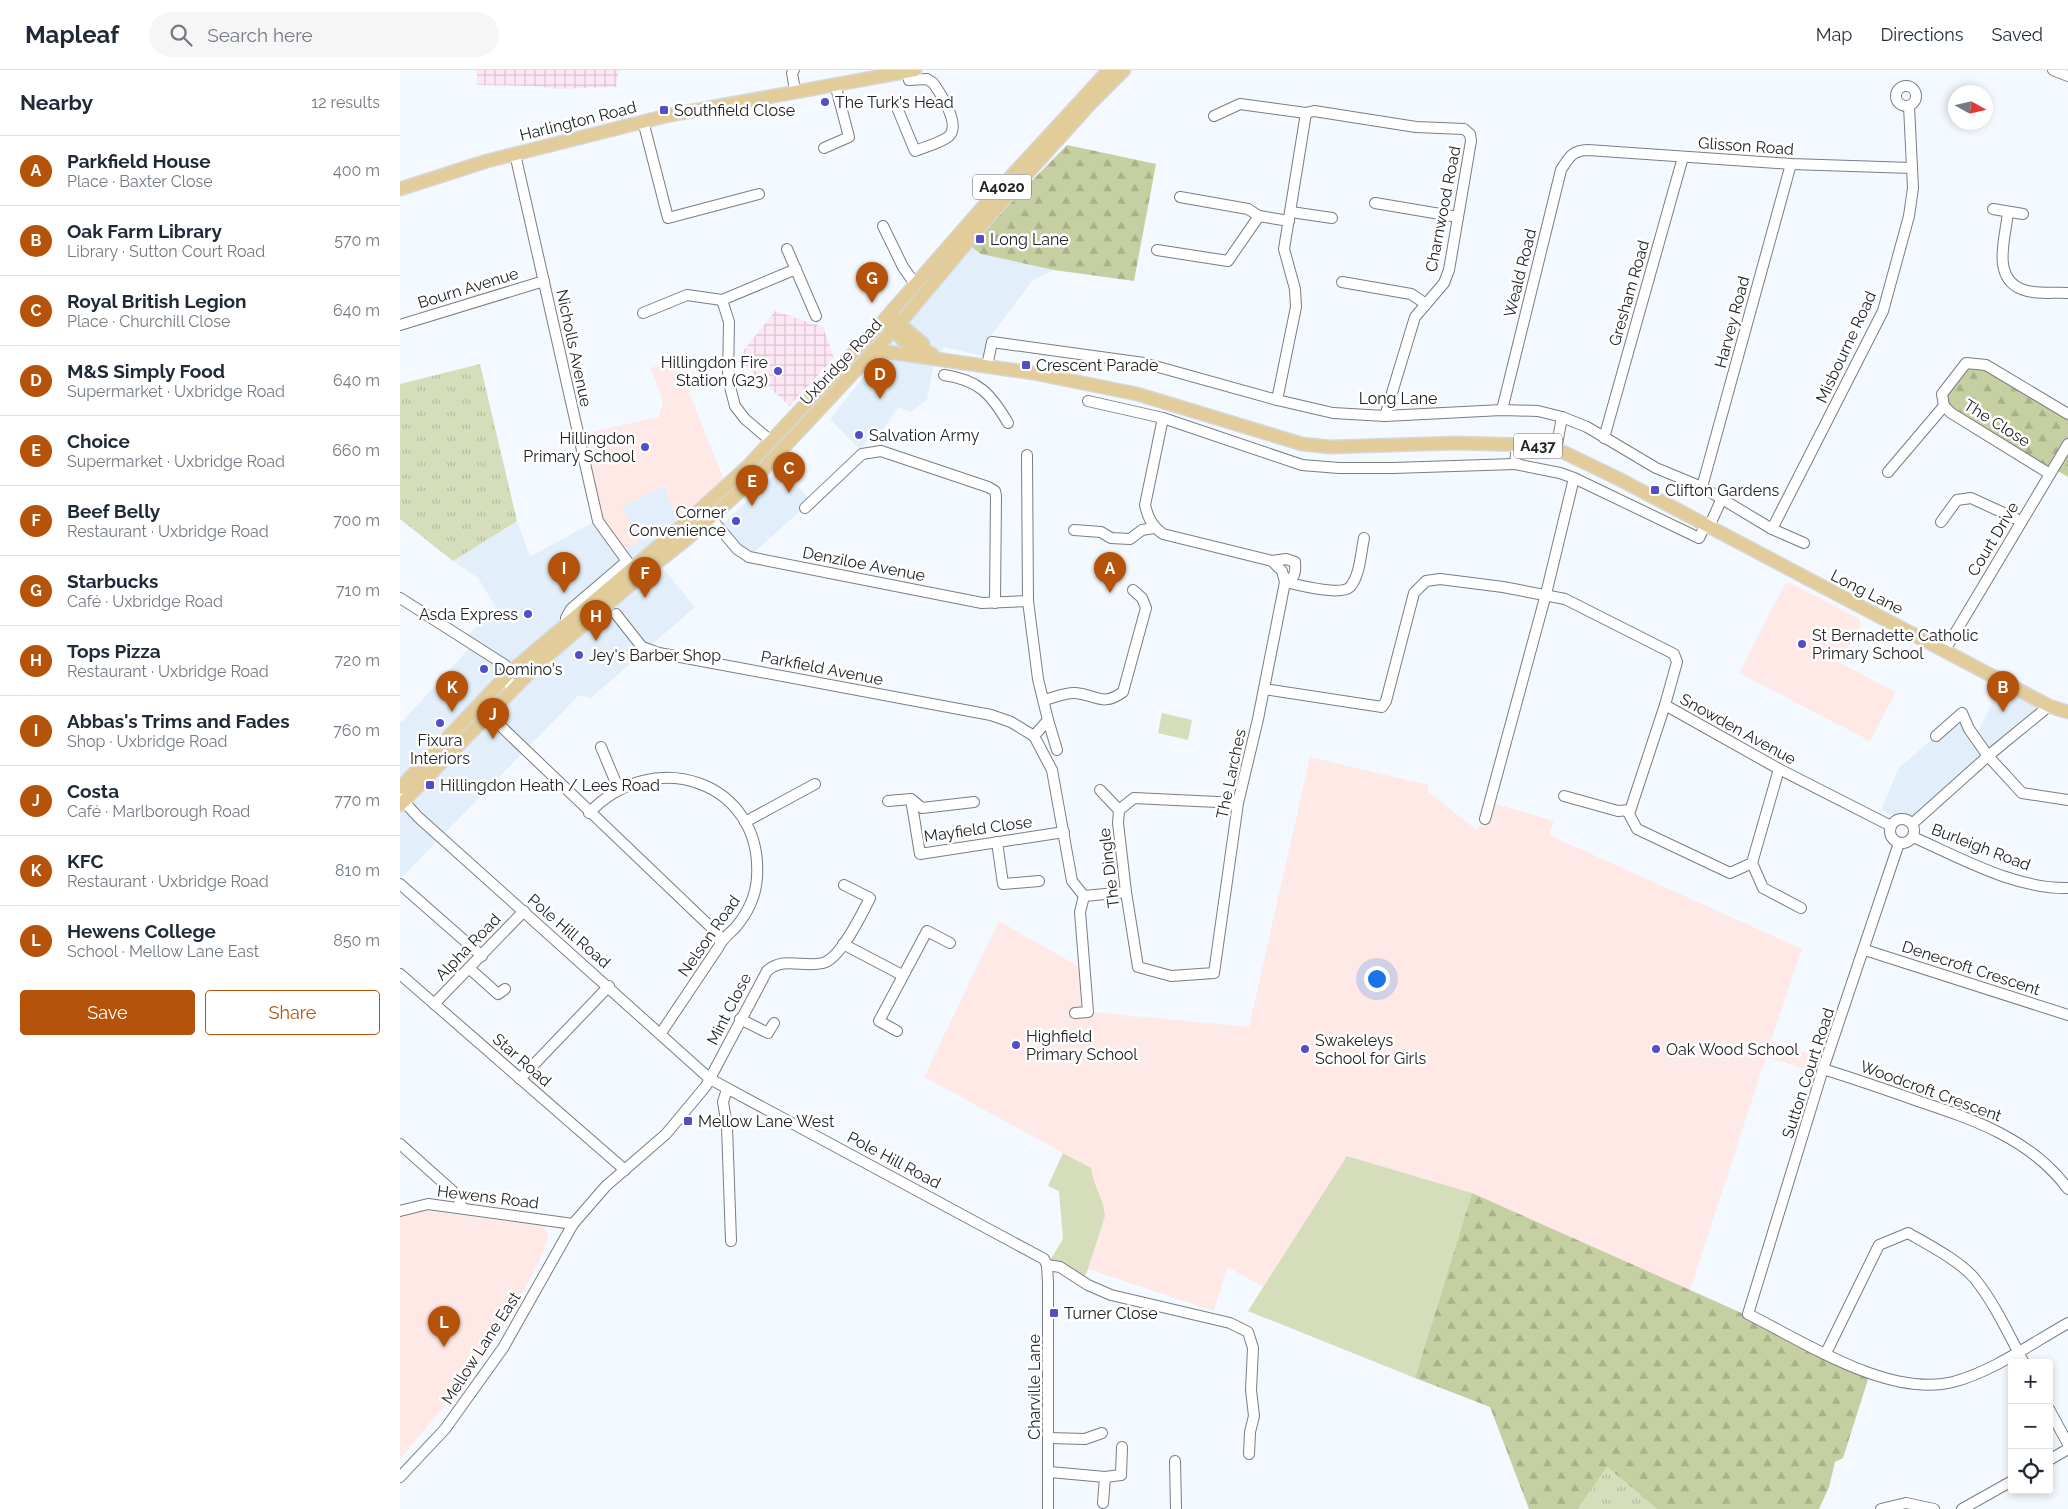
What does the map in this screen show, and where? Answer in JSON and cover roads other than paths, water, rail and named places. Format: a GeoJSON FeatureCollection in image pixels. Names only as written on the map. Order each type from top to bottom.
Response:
{"type":"FeatureCollection","features":[{"type":"Feature","properties":{"kind":"main road","name":"Uxbridge Road"},"geometry":{"type":"LineString","coordinates":[[400,788],[509,673],[566,624],[629,565],[706,505],[747,467],[887,317],[1109,70]]}},
{"type":"Feature","properties":{"kind":"main road","name":"Uxbridge Road"},"geometry":{"type":"LineString","coordinates":[[401,801],[522,678],[591,617],[710,519],[760,474],[896,328],[930,284],[990,215],[1124,70]]}},
{"type":"Feature","properties":{"kind":"main road","name":"Harlington Road"},"geometry":{"type":"LineString","coordinates":[[400,189],[515,154],[643,121],[795,90],[911,71]]}},
{"type":"Feature","properties":{"kind":"main road","name":"Long Lane"},"geometry":{"type":"LineString","coordinates":[[887,317],[896,328],[955,360]]}},
{"type":"Feature","properties":{"kind":"main road","name":"Long Lane"},"geometry":{"type":"LineString","coordinates":[[874,350],[955,360],[1033,373],[1147,396],[1302,444],[1348,447],[1457,443],[1517,444],[1556,450],[1619,479],[2049,706],[2068,712]]}},
{"type":"Feature","properties":{"kind":"street"},"geometry":{"type":"LineString","coordinates":[[794,70],[792,73],[795,90]]}},
{"type":"Feature","properties":{"kind":"street"},"geometry":{"type":"LineString","coordinates":[[2053,70],[2068,76]]}},
{"type":"Feature","properties":{"kind":"street"},"geometry":{"type":"LineString","coordinates":[[898,110],[915,151],[948,137],[953,129],[954,120],[933,83],[927,79],[909,80],[911,71]]}},
{"type":"Feature","properties":{"kind":"street"},"geometry":{"type":"LineString","coordinates":[[824,148],[849,137],[835,84]]}},
{"type":"Feature","properties":{"kind":"street","name":"Charnwood Road"},"geometry":{"type":"LineString","coordinates":[[1214,116],[1240,104],[1306,113],[1314,111],[1416,127],[1464,129],[1470,134],[1471,141],[1449,270],[1444,283],[1415,317],[1385,416]]}},
{"type":"Feature","properties":{"kind":"street","name":"Misbourne Road"},"geometry":{"type":"LineString","coordinates":[[1772,529],[1883,311],[1909,216],[1913,188],[1909,106]]}},
{"type":"Feature","properties":{"kind":"street"},"geometry":{"type":"LineString","coordinates":[[1277,400],[1296,308],[1295,289],[1284,249],[1306,113]]}},
{"type":"Feature","properties":{"kind":"street"},"geometry":{"type":"LineString","coordinates":[[643,121],[668,218],[759,194]]}},
{"type":"Feature","properties":{"kind":"street","name":"Glisson Road"},"geometry":{"type":"LineString","coordinates":[[1580,150],[1791,164],[1912,168]]}},
{"type":"Feature","properties":{"kind":"street","name":"Weald Road"},"geometry":{"type":"LineString","coordinates":[[1502,410],[1561,170],[1570,155],[1580,150]]}},
{"type":"Feature","properties":{"kind":"street","name":"Nicholls Avenue"},"geometry":{"type":"LineString","coordinates":[[515,154],[598,521],[629,565]]}},
{"type":"Feature","properties":{"kind":"street","name":"Gresham Road"},"geometry":{"type":"LineString","coordinates":[[1604,438],[1683,157]]}},
{"type":"Feature","properties":{"kind":"street","name":"Harvey Road"},"geometry":{"type":"LineString","coordinates":[[1702,487],[1791,164]]}},
{"type":"Feature","properties":{"kind":"street"},"geometry":{"type":"LineString","coordinates":[[1180,197],[1248,209],[1259,216],[1332,218]]}},
{"type":"Feature","properties":{"kind":"street"},"geometry":{"type":"LineString","coordinates":[[1375,203],[1458,217]]}},
{"type":"Feature","properties":{"kind":"street"},"geometry":{"type":"LineString","coordinates":[[1993,209],[2023,214]]}},
{"type":"Feature","properties":{"kind":"street"},"geometry":{"type":"LineString","coordinates":[[2008,212],[2002,269],[2008,279],[2021,289],[2068,293]]}},
{"type":"Feature","properties":{"kind":"street"},"geometry":{"type":"LineString","coordinates":[[1157,250],[1228,261],[1259,216]]}},
{"type":"Feature","properties":{"kind":"street"},"geometry":{"type":"LineString","coordinates":[[883,226],[903,267],[915,284]]}},
{"type":"Feature","properties":{"kind":"street"},"geometry":{"type":"LineString","coordinates":[[787,250],[816,316]]}},
{"type":"Feature","properties":{"kind":"street"},"geometry":{"type":"LineString","coordinates":[[643,313],[687,295],[722,300],[796,270]]}},
{"type":"Feature","properties":{"kind":"street","name":"Bourn Avenue"},"geometry":{"type":"LineString","coordinates":[[400,325],[544,281]]}},
{"type":"Feature","properties":{"kind":"street"},"geometry":{"type":"LineString","coordinates":[[1342,282],[1410,294],[1426,304]]}},
{"type":"Feature","properties":{"kind":"street"},"geometry":{"type":"LineString","coordinates":[[722,300],[729,322],[728,379],[735,406],[745,419],[771,441]]}},
{"type":"Feature","properties":{"kind":"street","name":"Long Lane"},"geometry":{"type":"LineString","coordinates":[[987,366],[992,342],[1144,363],[1277,400],[1332,413],[1385,416],[1502,410],[1538,411],[1562,417],[1604,438],[1656,468],[1702,487],[1772,529],[1804,543]]}},
{"type":"Feature","properties":{"kind":"street"},"geometry":{"type":"LineString","coordinates":[[955,360],[960,377]]}},
{"type":"Feature","properties":{"kind":"street","name":"The Close"},"geometry":{"type":"LineString","coordinates":[[2050,474],[1944,406],[1942,394],[1966,363],[1986,365],[2068,414]]}},
{"type":"Feature","properties":{"kind":"street"},"geometry":{"type":"LineString","coordinates":[[944,375],[960,377],[982,388],[1008,423]]}},
{"type":"Feature","properties":{"kind":"street"},"geometry":{"type":"LineString","coordinates":[[1088,402],[1163,418],[1302,465],[1339,468],[1393,468],[1516,464],[1560,473],[1699,538],[1722,498]]}},
{"type":"Feature","properties":{"kind":"street"},"geometry":{"type":"LineString","coordinates":[[1888,472],[1944,406]]}},
{"type":"Feature","properties":{"kind":"street"},"geometry":{"type":"LineString","coordinates":[[1556,450],[1562,417]]}},
{"type":"Feature","properties":{"kind":"street"},"geometry":{"type":"LineString","coordinates":[[1074,530],[1101,532],[1111,538],[1130,539],[1142,530],[1154,528],[1148,517],[1145,505],[1163,418]]}},
{"type":"Feature","properties":{"kind":"street"},"geometry":{"type":"LineString","coordinates":[[1516,464],[1517,444]]}},
{"type":"Feature","properties":{"kind":"street","name":"Court Drive"},"geometry":{"type":"LineString","coordinates":[[1946,650],[2068,444]]}},
{"type":"Feature","properties":{"kind":"street"},"geometry":{"type":"LineString","coordinates":[[805,508],[862,454],[881,451],[995,491],[995,603]]}},
{"type":"Feature","properties":{"kind":"street"},"geometry":{"type":"LineString","coordinates":[[1024,460],[1028,601],[1038,678],[1057,750]]}},
{"type":"Feature","properties":{"kind":"street"},"geometry":{"type":"LineString","coordinates":[[747,467],[755,469],[760,474]]}},
{"type":"Feature","properties":{"kind":"street"},"geometry":{"type":"LineString","coordinates":[[1485,819],[1546,594],[1574,478]]}},
{"type":"Feature","properties":{"kind":"street"},"geometry":{"type":"LineString","coordinates":[[1941,522],[1958,500],[1971,498],[2021,521]]}},
{"type":"Feature","properties":{"kind":"street"},"geometry":{"type":"LineString","coordinates":[[706,505],[710,519]]}},
{"type":"Feature","properties":{"kind":"street","name":"Denziloe Avenue"},"geometry":{"type":"LineString","coordinates":[[710,519],[737,549],[749,557],[982,603],[1028,601]]}},
{"type":"Feature","properties":{"kind":"street","name":"The Larches"},"geometry":{"type":"LineString","coordinates":[[1154,528],[1163,534],[1272,561],[1286,559],[1295,562],[1296,572],[1292,579],[1284,582],[1264,689],[1238,803],[1214,973]]}},
{"type":"Feature","properties":{"kind":"street"},"geometry":{"type":"LineString","coordinates":[[1272,561],[1282,571],[1284,582],[1339,592],[1349,588],[1355,578],[1364,538]]}},
{"type":"Feature","properties":{"kind":"street"},"geometry":{"type":"LineString","coordinates":[[1264,689],[1382,707],[1386,701],[1414,593],[1426,581],[1440,579],[1546,594],[1565,599],[1674,654],[1677,662],[1688,661]]}},
{"type":"Feature","properties":{"kind":"street"},"geometry":{"type":"LineString","coordinates":[[1044,700],[1074,692],[1101,700],[1113,699],[1123,692],[1146,608],[1142,598],[1133,590]]}},
{"type":"Feature","properties":{"kind":"street"},"geometry":{"type":"LineString","coordinates":[[400,598],[492,659],[506,665],[511,690]]}},
{"type":"Feature","properties":{"kind":"street","name":"Parkfield Avenue"},"geometry":{"type":"LineString","coordinates":[[616,614],[642,647],[659,653],[990,716],[1011,722],[1034,736]]}},
{"type":"Feature","properties":{"kind":"street","name":"Snowden Avenue"},"geometry":{"type":"LineString","coordinates":[[1677,662],[1665,705],[1779,769],[1891,826]]}},
{"type":"Feature","properties":{"kind":"street"},"geometry":{"type":"LineString","coordinates":[[509,673],[522,678]]}},
{"type":"Feature","properties":{"kind":"street"},"geometry":{"type":"LineString","coordinates":[[1665,705],[1629,814],[1637,829],[1730,873],[1752,863]]}},
{"type":"Feature","properties":{"kind":"street"},"geometry":{"type":"LineString","coordinates":[[1912,824],[1988,756],[2049,706]]}},
{"type":"Feature","properties":{"kind":"street"},"geometry":{"type":"LineString","coordinates":[[1936,736],[1962,713],[1968,728],[1988,756],[2022,793],[2068,800]]}},
{"type":"Feature","properties":{"kind":"street"},"geometry":{"type":"LineString","coordinates":[[488,714],[589,813],[718,934],[720,942]]}},
{"type":"Feature","properties":{"kind":"street"},"geometry":{"type":"LineString","coordinates":[[1048,720],[1034,736],[1052,770],[1072,881],[1084,896]]}},
{"type":"Feature","properties":{"kind":"street"},"geometry":{"type":"LineString","coordinates":[[601,747],[619,790]]}},
{"type":"Feature","properties":{"kind":"street"},"geometry":{"type":"LineString","coordinates":[[1779,769],[1752,863],[1763,888],[1800,908]]}},
{"type":"Feature","properties":{"kind":"street","name":"Nelson Road"},"geometry":{"type":"LineString","coordinates":[[589,813],[608,796],[632,782],[654,777],[673,777],[696,782],[719,794],[745,822],[756,852],[756,887],[746,914],[720,942],[718,948],[661,1033]]}},
{"type":"Feature","properties":{"kind":"street"},"geometry":{"type":"LineString","coordinates":[[745,822],[815,784]]}},
{"type":"Feature","properties":{"kind":"street"},"geometry":{"type":"LineString","coordinates":[[1100,790],[1119,810]]}},
{"type":"Feature","properties":{"kind":"street"},"geometry":{"type":"LineString","coordinates":[[1564,796],[1618,810],[1630,810]]}},
{"type":"Feature","properties":{"kind":"street","name":"The Dingle"},"geometry":{"type":"LineString","coordinates":[[1214,973],[1170,976],[1138,968],[1126,892],[1118,823],[1119,810],[1134,798],[1238,803]]}},
{"type":"Feature","properties":{"kind":"street"},"geometry":{"type":"LineString","coordinates":[[888,801],[911,799],[922,808],[974,802]]}},
{"type":"Feature","properties":{"kind":"street","name":"Mayfield Close"},"geometry":{"type":"LineString","coordinates":[[911,799],[920,854],[1064,832]]}},
{"type":"Feature","properties":{"kind":"street","name":"Pole Hill Road"},"geometry":{"type":"LineString","coordinates":[[401,801],[609,986],[710,1079],[1036,1253],[1044,1259],[1047,1265],[1060,1267],[1088,1285],[1111,1295],[1230,1323],[1248,1332],[1252,1348],[1251,1390],[1254,1416],[1250,1432],[1249,1454]]}},
{"type":"Feature","properties":{"kind":"street"},"geometry":{"type":"LineString","coordinates":[[1900,819],[1907,820],[1912,824],[1914,830],[1913,837],[1907,842],[1899,843],[1891,836],[1891,826],[1900,819]]}},
{"type":"Feature","properties":{"kind":"street","name":"Burleigh Road"},"geometry":{"type":"LineString","coordinates":[[1913,837],[2011,879],[2057,888],[2068,888]]}},
{"type":"Feature","properties":{"kind":"street"},"geometry":{"type":"LineString","coordinates":[[998,842],[1003,884],[1039,881]]}},
{"type":"Feature","properties":{"kind":"street","name":"Sutton Court Road"},"geometry":{"type":"LineString","coordinates":[[1826,1353],[1748,1314],[1824,1069],[1899,843]]}},
{"type":"Feature","properties":{"kind":"street"},"geometry":{"type":"LineString","coordinates":[[400,884],[482,956]]}},
{"type":"Feature","properties":{"kind":"street","name":"Mint Close"},"geometry":{"type":"LineString","coordinates":[[710,1079],[763,976],[770,968],[787,962],[822,963],[834,957],[843,944],[870,898],[844,885]]}},
{"type":"Feature","properties":{"kind":"street"},"geometry":{"type":"LineString","coordinates":[[1084,896],[1126,892]]}},
{"type":"Feature","properties":{"kind":"street"},"geometry":{"type":"LineString","coordinates":[[1074,1013],[1088,1012],[1080,912],[1084,896]]}},
{"type":"Feature","properties":{"kind":"street","name":"Alpha Road"},"geometry":{"type":"LineString","coordinates":[[434,1004],[470,969],[524,911]]}},
{"type":"Feature","properties":{"kind":"street"},"geometry":{"type":"LineString","coordinates":[[897,1031],[879,1021],[927,931],[950,943]]}},
{"type":"Feature","properties":{"kind":"street"},"geometry":{"type":"LineString","coordinates":[[843,944],[902,975]]}},
{"type":"Feature","properties":{"kind":"street","name":"Denecroft Crescent"},"geometry":{"type":"LineString","coordinates":[[1864,950],[2068,1016]]}},
{"type":"Feature","properties":{"kind":"street"},"geometry":{"type":"LineString","coordinates":[[470,969],[498,994],[505,989]]}},
{"type":"Feature","properties":{"kind":"street","name":"Star Road"},"geometry":{"type":"LineString","coordinates":[[400,974],[625,1170]]}},
{"type":"Feature","properties":{"kind":"street"},"geometry":{"type":"LineString","coordinates":[[520,1079],[609,986]]}},
{"type":"Feature","properties":{"kind":"street"},"geometry":{"type":"LineString","coordinates":[[740,1019],[768,1033],[774,1023]]}},
{"type":"Feature","properties":{"kind":"street","name":"Woodcroft Crescent"},"geometry":{"type":"LineString","coordinates":[[1824,1069],[1997,1130],[2027,1148],[2057,1174],[2068,1189]]}},
{"type":"Feature","properties":{"kind":"street"},"geometry":{"type":"LineString","coordinates":[[573,1224],[606,1186],[666,1134],[710,1079]]}},
{"type":"Feature","properties":{"kind":"street"},"geometry":{"type":"LineString","coordinates":[[727,1089],[723,1102],[727,1126],[731,1241]]}},
{"type":"Feature","properties":{"kind":"street"},"geometry":{"type":"LineString","coordinates":[[400,1144],[457,1195],[462,1208]]}},
{"type":"Feature","properties":{"kind":"street","name":"Hewens Road"},"geometry":{"type":"LineString","coordinates":[[400,1211],[421,1204],[573,1224]]}},
{"type":"Feature","properties":{"kind":"street","name":"Mellow Lane East"},"geometry":{"type":"LineString","coordinates":[[400,1477],[446,1429],[503,1348],[573,1224]]}},
{"type":"Feature","properties":{"kind":"street"},"geometry":{"type":"LineString","coordinates":[[2022,1359],[2018,1351],[1974,1278],[1944,1255],[1908,1233],[1880,1245],[1826,1353],[1881,1378],[1924,1386],[1952,1382],[1974,1375],[2018,1351],[2068,1323]]}},
{"type":"Feature","properties":{"kind":"street","name":"Charville Lane"},"geometry":{"type":"LineString","coordinates":[[1047,1265],[1050,1472],[1048,1509]]}},
{"type":"Feature","properties":{"kind":"street"},"geometry":{"type":"LineString","coordinates":[[2053,1416],[2068,1444]]}},
{"type":"Feature","properties":{"kind":"street"},"geometry":{"type":"LineString","coordinates":[[1049,1438],[1085,1439],[1102,1434]]}},
{"type":"Feature","properties":{"kind":"street"},"geometry":{"type":"LineString","coordinates":[[1050,1472],[1105,1477],[1121,1475],[1122,1447]]}},
{"type":"Feature","properties":{"kind":"street"},"geometry":{"type":"LineString","coordinates":[[2053,1458],[2068,1449]]}},
{"type":"Feature","properties":{"kind":"street"},"geometry":{"type":"LineString","coordinates":[[1176,1461],[1176,1509]]}},
{"type":"Feature","properties":{"kind":"street"},"geometry":{"type":"LineString","coordinates":[[1103,1503],[1105,1477]]}},
{"type":"Feature","properties":{"kind":"street"},"geometry":{"type":"LineString","coordinates":[[1962,1509],[2008,1483]]}},
{"type":"Feature","properties":{"kind":"street"},"geometry":{"type":"LineString","coordinates":[[1881,1509],[1906,1503],[1934,1509]]}},
{"type":"Feature","properties":{"kind":"place","name":"The Turk's Head"},"geometry":{"type":"Point","coordinates":[825,102]}},
{"type":"Feature","properties":{"kind":"place","name":"Southfield Close"},"geometry":{"type":"Point","coordinates":[664,110]}},
{"type":"Feature","properties":{"kind":"place","name":"Long Lane"},"geometry":{"type":"Point","coordinates":[980,239]}},
{"type":"Feature","properties":{"kind":"place","name":"Starbucks"},"geometry":{"type":"Point","coordinates":[872,303]}},
{"type":"Feature","properties":{"kind":"place","name":"Crescent Parade"},"geometry":{"type":"Point","coordinates":[1026,365]}},
{"type":"Feature","properties":{"kind":"place","name":"Hillingdon Fire Station (G23)"},"geometry":{"type":"Point","coordinates":[778,371]}},
{"type":"Feature","properties":{"kind":"place","name":"M&S Simply Food"},"geometry":{"type":"Point","coordinates":[880,399]}},
{"type":"Feature","properties":{"kind":"place","name":"Salvation Army"},"geometry":{"type":"Point","coordinates":[859,435]}},
{"type":"Feature","properties":{"kind":"place","name":"Hillingdon Primary School"},"geometry":{"type":"Point","coordinates":[645,447]}},
{"type":"Feature","properties":{"kind":"place","name":"Clifton Gardens"},"geometry":{"type":"Point","coordinates":[1655,490]}},
{"type":"Feature","properties":{"kind":"place","name":"Royal British Legion"},"geometry":{"type":"Point","coordinates":[789,493]}},
{"type":"Feature","properties":{"kind":"place","name":"Choice"},"geometry":{"type":"Point","coordinates":[752,506]}},
{"type":"Feature","properties":{"kind":"place","name":"Corner Convenience"},"geometry":{"type":"Point","coordinates":[736,521]}},
{"type":"Feature","properties":{"kind":"place","name":"Abbas's Trims and Fades"},"geometry":{"type":"Point","coordinates":[564,593]}},
{"type":"Feature","properties":{"kind":"place","name":"Parkfield House"},"geometry":{"type":"Point","coordinates":[1110,593]}},
{"type":"Feature","properties":{"kind":"place","name":"Beef Belly"},"geometry":{"type":"Point","coordinates":[645,598]}},
{"type":"Feature","properties":{"kind":"place","name":"Asda Express"},"geometry":{"type":"Point","coordinates":[528,614]}},
{"type":"Feature","properties":{"kind":"place","name":"Tops Pizza"},"geometry":{"type":"Point","coordinates":[596,641]}},
{"type":"Feature","properties":{"kind":"place","name":"St Bernadette Catholic Primary School"},"geometry":{"type":"Point","coordinates":[1802,644]}},
{"type":"Feature","properties":{"kind":"place","name":"Jey's Barber Shop"},"geometry":{"type":"Point","coordinates":[579,655]}},
{"type":"Feature","properties":{"kind":"place","name":"Domino's"},"geometry":{"type":"Point","coordinates":[484,669]}},
{"type":"Feature","properties":{"kind":"place","name":"KFC"},"geometry":{"type":"Point","coordinates":[452,712]}},
{"type":"Feature","properties":{"kind":"place","name":"Oak Farm Library"},"geometry":{"type":"Point","coordinates":[2003,712]}},
{"type":"Feature","properties":{"kind":"place","name":"Fixura Interiors"},"geometry":{"type":"Point","coordinates":[440,723]}},
{"type":"Feature","properties":{"kind":"place","name":"Costa"},"geometry":{"type":"Point","coordinates":[493,739]}},
{"type":"Feature","properties":{"kind":"place","name":"Hillingdon Heath / Lees Road"},"geometry":{"type":"Point","coordinates":[430,785]}},
{"type":"Feature","properties":{"kind":"place","name":"Highfield Primary School"},"geometry":{"type":"Point","coordinates":[1016,1045]}},
{"type":"Feature","properties":{"kind":"place","name":"Swakeleys School for Girls"},"geometry":{"type":"Point","coordinates":[1305,1049]}},
{"type":"Feature","properties":{"kind":"place","name":"Oak Wood School"},"geometry":{"type":"Point","coordinates":[1656,1049]}},
{"type":"Feature","properties":{"kind":"place","name":"Mellow Lane West"},"geometry":{"type":"Point","coordinates":[688,1121]}},
{"type":"Feature","properties":{"kind":"place","name":"Turner Close"},"geometry":{"type":"Point","coordinates":[1054,1313]}},
{"type":"Feature","properties":{"kind":"place","name":"Hewens College"},"geometry":{"type":"Point","coordinates":[444,1347]}}]}
